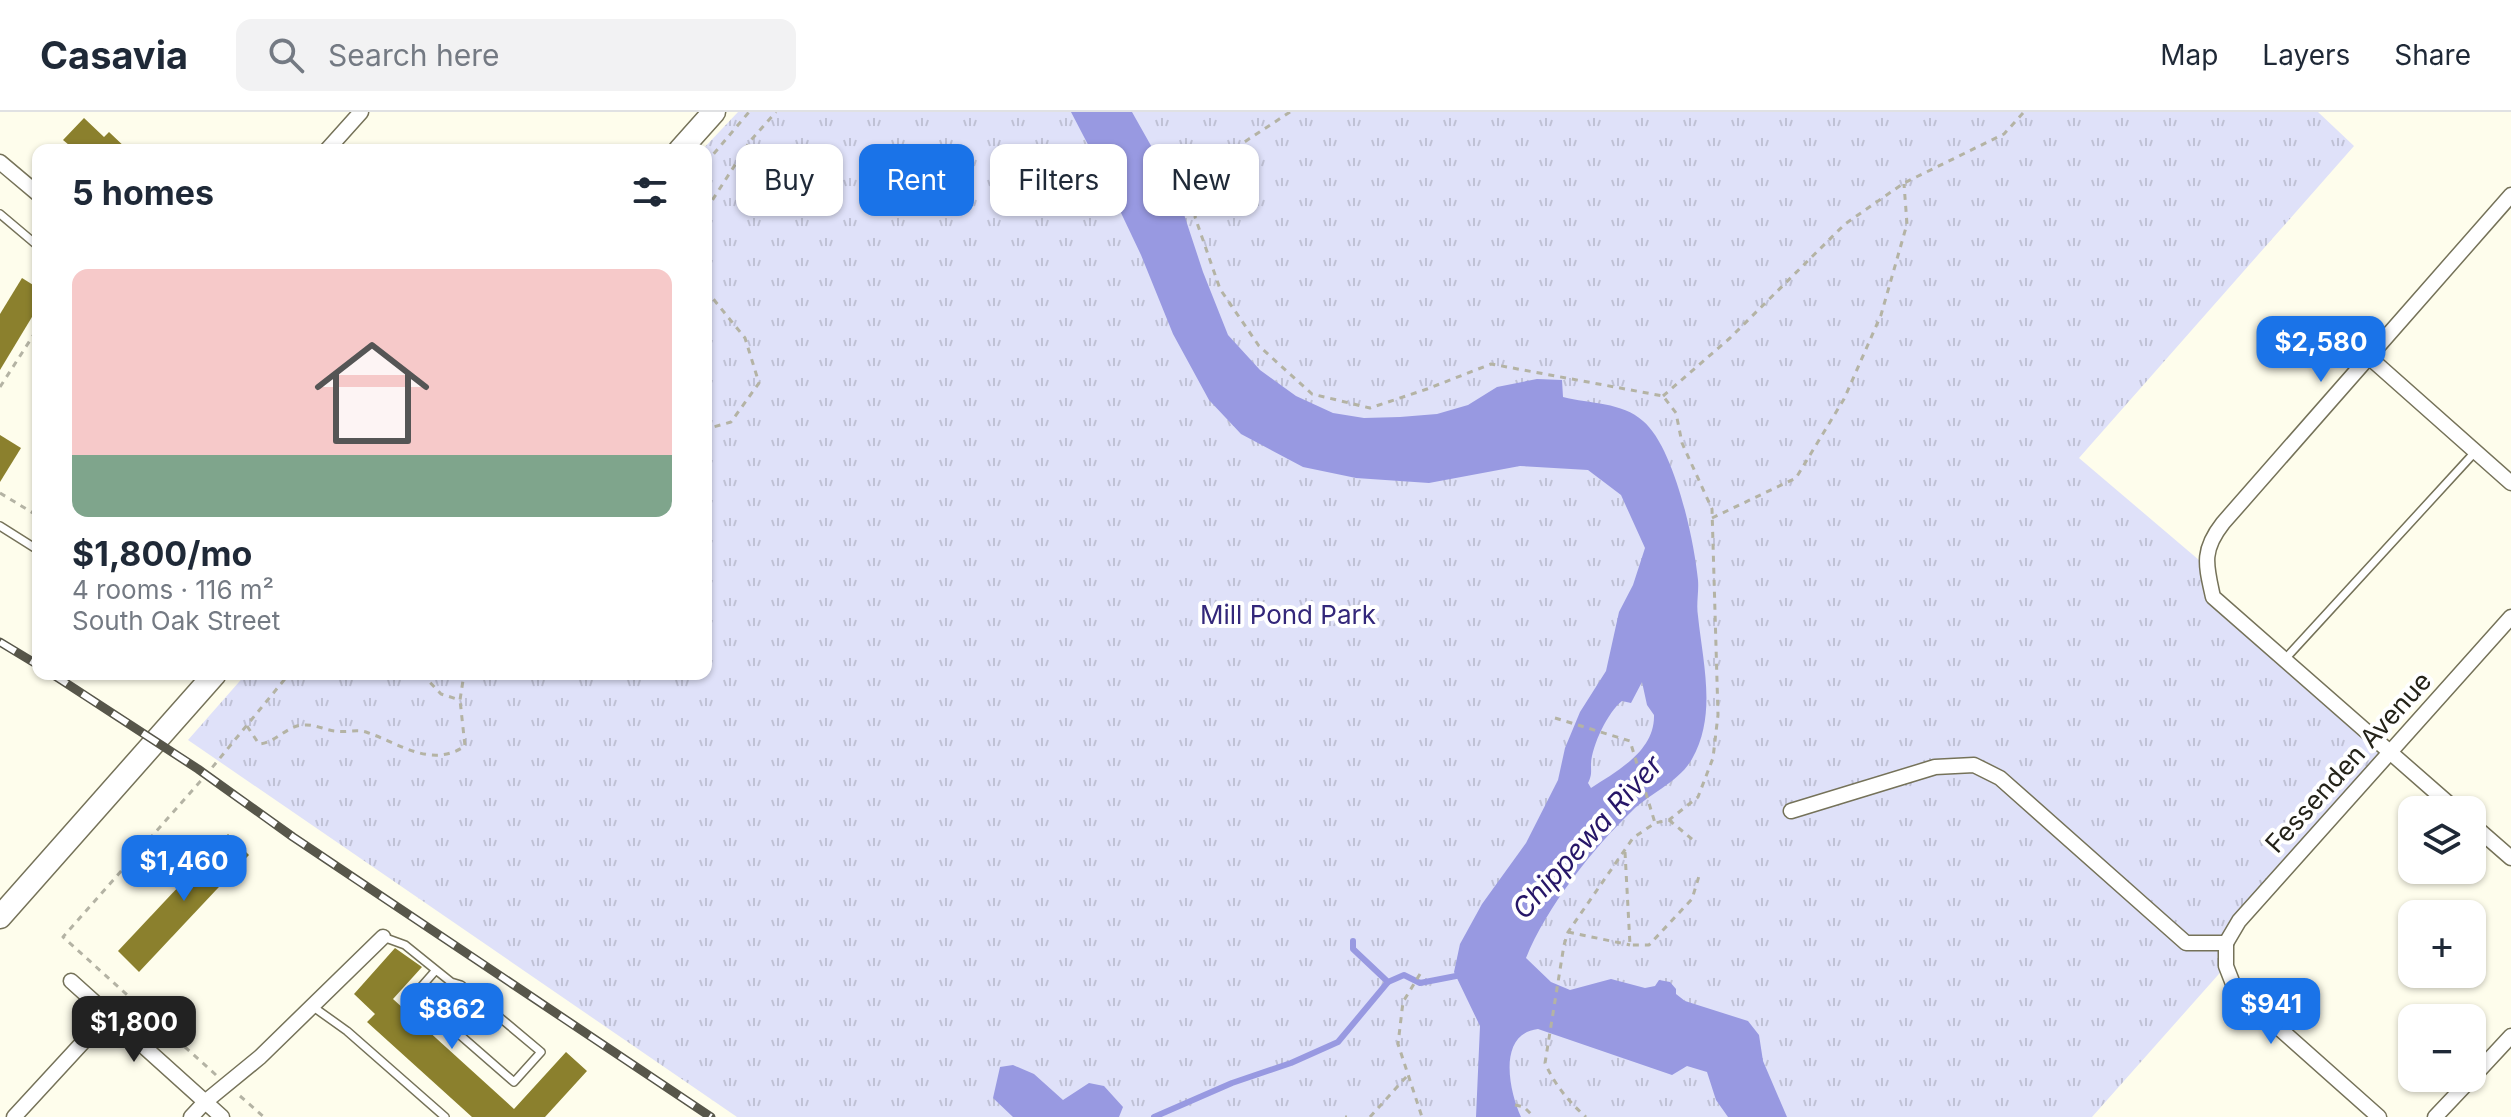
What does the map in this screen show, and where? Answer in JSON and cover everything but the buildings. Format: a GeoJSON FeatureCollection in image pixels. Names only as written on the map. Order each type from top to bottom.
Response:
{"type":"FeatureCollection","features":[{"type":"Feature","properties":{"kind":"main road"},"geometry":{"type":"LineString","coordinates":[[685,144],[714,112]]}},
{"type":"Feature","properties":{"kind":"main road"},"geometry":{"type":"LineString","coordinates":[[0,917],[210,680]]}},
{"type":"Feature","properties":{"kind":"street"},"geometry":{"type":"LineString","coordinates":[[332,144],[361,112]]}},
{"type":"Feature","properties":{"kind":"street"},"geometry":{"type":"LineString","coordinates":[[0,162],[32,189]]}},
{"type":"Feature","properties":{"kind":"street"},"geometry":{"type":"LineString","coordinates":[[2440,796],[2213,597],[2206,566],[2210,540],[2511,195]]}},
{"type":"Feature","properties":{"kind":"street"},"geometry":{"type":"LineString","coordinates":[[2370,358],[2511,483]]}},
{"type":"Feature","properties":{"kind":"street","name":"Fessenden Avenue"},"geometry":{"type":"LineString","coordinates":[[2226,943],[2239,921],[2511,617]]}},
{"type":"Feature","properties":{"kind":"street"},"geometry":{"type":"LineString","coordinates":[[1791,811],[1935,767],[1974,765],[2000,778],[2186,943],[2226,943],[2226,966],[2235,989],[2379,1117]]}},
{"type":"Feature","properties":{"kind":"street"},"geometry":{"type":"LineString","coordinates":[[2486,836],[2511,858]]}},
{"type":"Feature","properties":{"kind":"street"},"geometry":{"type":"LineString","coordinates":[[191,1117],[260,1057],[383,937]]}},
{"type":"Feature","properties":{"kind":"street"},"geometry":{"type":"LineString","coordinates":[[71,981],[222,1117]]}},
{"type":"Feature","properties":{"kind":"street"},"geometry":{"type":"LineString","coordinates":[[14,1117],[108,1015]]}},
{"type":"Feature","properties":{"kind":"street"},"geometry":{"type":"LineString","coordinates":[[2486,1063],[2511,1036]]}},
{"type":"Feature","properties":{"kind":"street"},"geometry":{"type":"LineString","coordinates":[[2435,1117],[2459,1092]]}},
{"type":"Feature","properties":{"kind":"lane"},"geometry":{"type":"LineString","coordinates":[[0,214],[32,241]]}},
{"type":"Feature","properties":{"kind":"lane"},"geometry":{"type":"LineString","coordinates":[[2286,658],[2475,452]]}},
{"type":"Feature","properties":{"kind":"lane"},"geometry":{"type":"LineString","coordinates":[[0,526],[32,546]]}},
{"type":"Feature","properties":{"kind":"lane"},"geometry":{"type":"LineString","coordinates":[[383,937],[405,945],[451,982],[461,985],[541,1052],[514,1082],[414,995],[436,970]]}},
{"type":"Feature","properties":{"kind":"lane"},"geometry":{"type":"LineString","coordinates":[[312,1006],[347,1031],[445,1117]]}},
{"type":"Feature","properties":{"kind":"path"},"geometry":{"type":"LineString","coordinates":[[712,156],[749,112]]}},
{"type":"Feature","properties":{"kind":"path"},"geometry":{"type":"LineString","coordinates":[[712,201],[760,128],[776,112]]}},
{"type":"Feature","properties":{"kind":"path"},"geometry":{"type":"LineString","coordinates":[[1290,112],[1217,160],[1195,217],[1220,289],[1259,346],[1312,394],[1370,408],[1491,364],[1663,396],[1676,413],[1682,443],[1712,509],[1718,715],[1713,758],[1698,797],[1669,820],[1655,823],[1633,838],[1568,932],[1564,945],[1545,1063],[1553,1080],[1586,1117]]}},
{"type":"Feature","properties":{"kind":"path"},"geometry":{"type":"LineString","coordinates":[[1663,396],[1730,338],[1845,224],[1904,183],[2004,134],[2024,112]]}},
{"type":"Feature","properties":{"kind":"path"},"geometry":{"type":"LineString","coordinates":[[1712,518],[1796,478],[1844,399],[1881,315],[1907,224],[1904,183]]}},
{"type":"Feature","properties":{"kind":"path"},"geometry":{"type":"LineString","coordinates":[[712,297],[745,338],[759,383],[731,422],[712,427]]}},
{"type":"Feature","properties":{"kind":"path"},"geometry":{"type":"LineString","coordinates":[[0,387],[32,337]]}},
{"type":"Feature","properties":{"kind":"path"},"geometry":{"type":"LineString","coordinates":[[0,493],[32,512]]}},
{"type":"Feature","properties":{"kind":"path"},"geometry":{"type":"LineString","coordinates":[[264,1117],[63,937],[206,775],[284,680]]}},
{"type":"Feature","properties":{"kind":"path"},"geometry":{"type":"LineString","coordinates":[[428,680],[441,694],[460,700]]}},
{"type":"Feature","properties":{"kind":"path"},"geometry":{"type":"LineString","coordinates":[[247,725],[259,744],[268,744],[287,730],[304,725],[338,732],[363,731],[393,745],[434,757],[452,754],[465,746],[460,700],[463,680]]}},
{"type":"Feature","properties":{"kind":"path"},"geometry":{"type":"LineString","coordinates":[[1555,718],[1630,741],[1655,823]]}},
{"type":"Feature","properties":{"kind":"path"},"geometry":{"type":"LineString","coordinates":[[1669,820],[1693,840]]}},
{"type":"Feature","properties":{"kind":"path"},"geometry":{"type":"LineString","coordinates":[[1625,852],[1630,945]]}},
{"type":"Feature","properties":{"kind":"path"},"geometry":{"type":"LineString","coordinates":[[1568,932],[1630,945],[1649,945],[1692,899],[1699,876]]}},
{"type":"Feature","properties":{"kind":"path"},"geometry":{"type":"LineString","coordinates":[[1420,974],[1403,1002],[1398,1044],[1422,1117]]}},
{"type":"Feature","properties":{"kind":"path"},"geometry":{"type":"LineString","coordinates":[[1370,1117],[1407,1076]]}},
{"type":"Feature","properties":{"kind":"path"},"geometry":{"type":"LineString","coordinates":[[1515,1105],[1524,1107],[1534,1117]]}},
{"type":"Feature","properties":{"kind":"green space","name":"Mill Pond Park"},"geometry":{"type":"Polygon","coordinates":[[[738,112],[2318,112],[2354,146],[2079,458],[2206,566],[2213,598],[2389,752],[2239,921],[2226,966],[2092,1117],[737,1117],[188,740],[241,680],[712,680],[712,144],[708,144],[738,112]]]}},
{"type":"Feature","properties":{"kind":"water","name":"Chippewa River"},"geometry":{"type":"Polygon","coordinates":[[[1071,112],[1132,112],[1150,144],[1143,144],[1143,216],[1185,216],[1228,335],[1260,370],[1296,396],[1333,413],[1364,418],[1400,417],[1437,414],[1468,405],[1497,387],[1537,379],[1562,380],[1563,397],[1625,410],[1643,421],[1654,434],[1681,495],[1696,562],[1697,612],[1706,689],[1700,742],[1686,767],[1632,811],[1587,861],[1558,899],[1526,958],[1551,982],[1570,990],[1611,979],[1645,988],[1655,986],[1659,980],[1670,982],[1676,994],[1685,1001],[1748,1021],[1759,1035],[1763,1061],[1787,1117],[1728,1117],[1716,1100],[1707,1072],[1687,1066],[1672,1075],[1538,1029],[1525,1033],[1516,1041],[1511,1052],[1510,1079],[1521,1117],[1476,1117],[1480,1026],[1454,972],[1460,944],[1482,904],[1526,843],[1558,780],[1565,748],[1580,712],[1606,671],[1619,612],[1633,585],[1645,548],[1621,495],[1588,470],[1520,466],[1429,483],[1356,478],[1303,467],[1241,434],[1209,400],[1173,334],[1123,216],[1127,216],[1127,144],[1088,144],[1071,112]],[[1642,682],[1631,703],[1622,701],[1602,730],[1594,748],[1588,783],[1591,788],[1633,759],[1648,739],[1654,715],[1647,705],[1642,682]]]}},
{"type":"Feature","properties":{"kind":"water"},"geometry":{"type":"Polygon","coordinates":[[[1013,1065],[1034,1074],[1063,1100],[1089,1083],[1104,1086],[1123,1107],[1119,1117],[1013,1117],[993,1098],[1000,1067],[1013,1065]]]}},
{"type":"Feature","properties":{"kind":"waterway"},"geometry":{"type":"LineString","coordinates":[[1353,941],[1353,949],[1388,982],[1404,975],[1420,983],[1456,976]]}},
{"type":"Feature","properties":{"kind":"waterway"},"geometry":{"type":"LineString","coordinates":[[1154,1117],[1338,1042],[1388,982]]}},
{"type":"Feature","properties":{"kind":"railway"},"geometry":{"type":"LineString","coordinates":[[0,642],[32,661]]}},
{"type":"Feature","properties":{"kind":"railway"},"geometry":{"type":"LineString","coordinates":[[61,680],[198,769],[293,837],[711,1117]]}}]}
